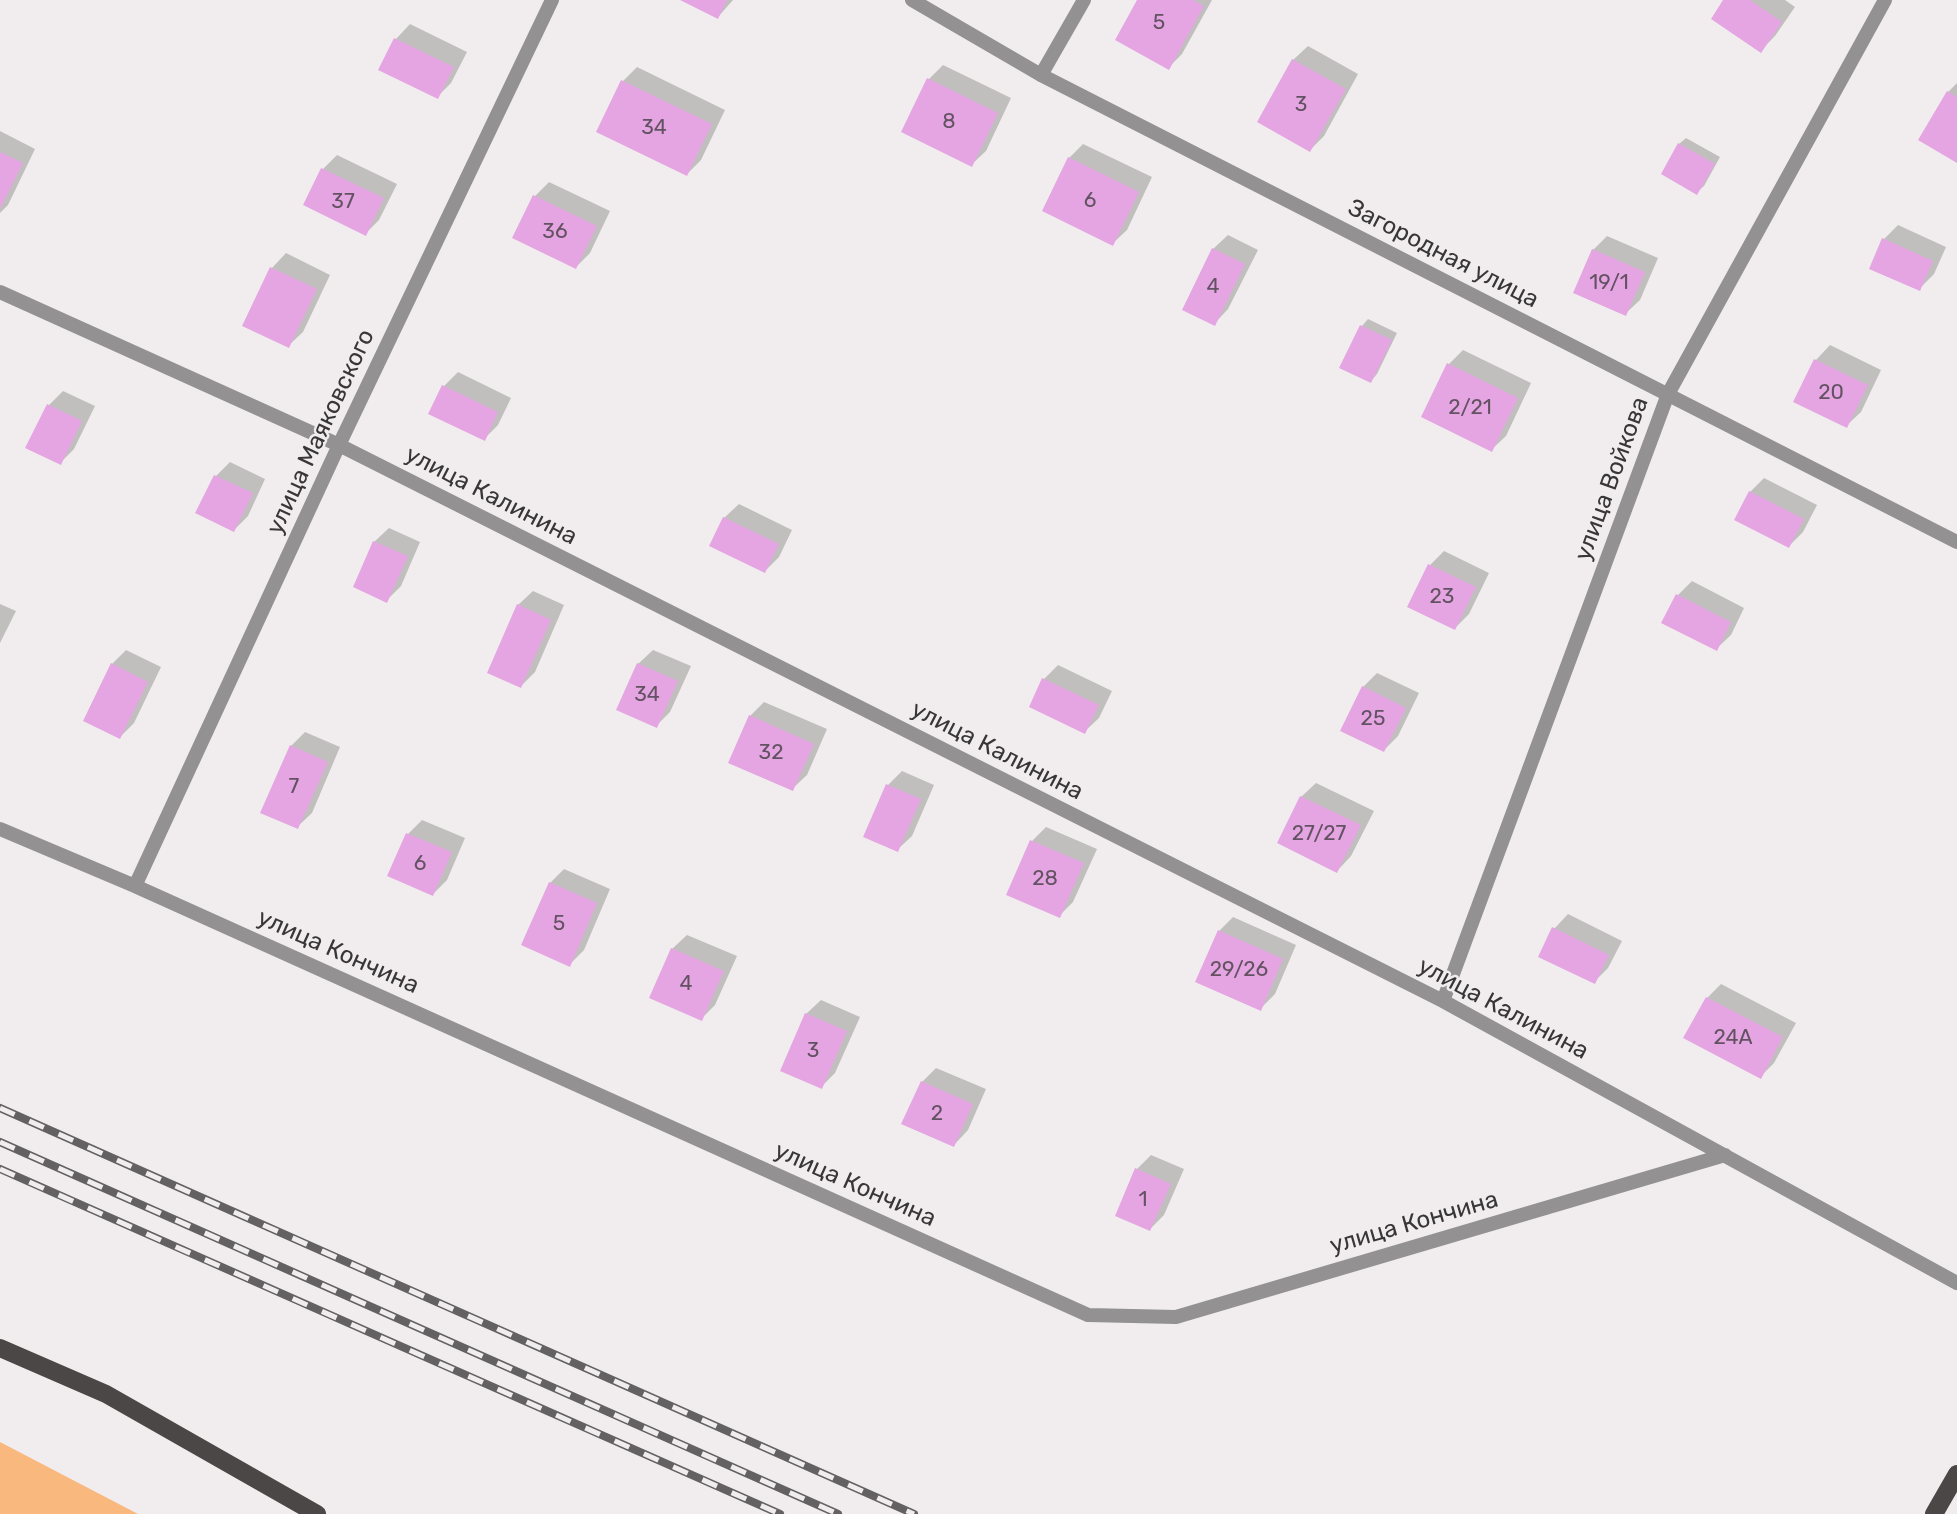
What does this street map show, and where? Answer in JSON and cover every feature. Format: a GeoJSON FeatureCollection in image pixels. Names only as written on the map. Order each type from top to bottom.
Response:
{"type":"FeatureCollection","features":[{"type":"Feature","properties":{"kind":"main road"},"geometry":{"type":"LineString","coordinates":[[0,1348],[106,1394],[317,1514]]}},
{"type":"Feature","properties":{"kind":"main road"},"geometry":{"type":"LineString","coordinates":[[1934,1514],[1957,1474]]}},
{"type":"Feature","properties":{"kind":"street","name":"улица Маяковского"},"geometry":{"type":"LineString","coordinates":[[135,886],[339,445],[552,0]]}},
{"type":"Feature","properties":{"kind":"street","name":"Загородная улица"},"geometry":{"type":"LineString","coordinates":[[912,0],[1041,75],[1957,542]]}},
{"type":"Feature","properties":{"kind":"street"},"geometry":{"type":"LineString","coordinates":[[1041,75],[1084,0]]}},
{"type":"Feature","properties":{"kind":"street","name":"улица Войкова"},"geometry":{"type":"LineString","coordinates":[[1443,1001],[1668,394],[1885,0]]}},
{"type":"Feature","properties":{"kind":"street","name":"улица Калинина"},"geometry":{"type":"LineString","coordinates":[[0,292],[339,445],[1443,1001],[1957,1283]]}},
{"type":"Feature","properties":{"kind":"street","name":"улица Кончина"},"geometry":{"type":"LineString","coordinates":[[0,829],[135,886],[1088,1315],[1175,1317],[1725,1155]]}},
{"type":"Feature","properties":{"kind":"shaded area"},"geometry":{"type":"Polygon","coordinates":[[[0,1442],[138,1514],[0,1514],[0,1442]]]}},
{"type":"Feature","properties":{"kind":"building"},"geometry":{"type":"Polygon","coordinates":[[[680,0],[727,0],[718,19],[680,0]]]}},
{"type":"Feature","properties":{"kind":"building"},"geometry":{"type":"Polygon","coordinates":[[[1137,0],[1193,0],[1204,6],[1169,70],[1115,40],[1137,0]]]}},
{"type":"Feature","properties":{"kind":"building"},"geometry":{"type":"Polygon","coordinates":[[[1723,0],[1750,0],[1782,22],[1761,53],[1711,19],[1723,0]]]}},
{"type":"Feature","properties":{"kind":"building"},"geometry":{"type":"Polygon","coordinates":[[[394,38],[454,67],[438,99],[378,70],[394,38]]]}},
{"type":"Feature","properties":{"kind":"building"},"geometry":{"type":"Polygon","coordinates":[[[1292,59],[1346,89],[1310,152],[1257,122],[1292,59]]]}},
{"type":"Feature","properties":{"kind":"building"},"geometry":{"type":"Polygon","coordinates":[[[927,78],[998,113],[972,167],[901,132],[927,78]]]}},
{"type":"Feature","properties":{"kind":"building"},"geometry":{"type":"Polygon","coordinates":[[[621,80],[712,124],[687,176],[596,132],[621,80]]]}},
{"type":"Feature","properties":{"kind":"building"},"geometry":{"type":"Polygon","coordinates":[[[1947,91],[1957,97],[1957,163],[1918,140],[1947,91]]]}},
{"type":"Feature","properties":{"kind":"building"},"geometry":{"type":"Polygon","coordinates":[[[1678,143],[1715,164],[1697,195],[1661,174],[1678,143]]]}},
{"type":"Feature","properties":{"kind":"building"},"geometry":{"type":"Polygon","coordinates":[[[0,152],[23,163],[0,209],[0,152]]]}},
{"type":"Feature","properties":{"kind":"building"},"geometry":{"type":"Polygon","coordinates":[[[1068,157],[1139,192],[1113,246],[1042,211],[1068,157]]]}},
{"type":"Feature","properties":{"kind":"building"},"geometry":{"type":"Polygon","coordinates":[[[321,168],[384,198],[366,236],[303,205],[321,168]]]}},
{"type":"Feature","properties":{"kind":"building"},"geometry":{"type":"Polygon","coordinates":[[[533,195],[597,226],[576,269],[512,238],[533,195]]]}},
{"type":"Feature","properties":{"kind":"building"},"geometry":{"type":"Polygon","coordinates":[[[1882,238],[1933,261],[1920,291],[1869,269],[1882,238]]]}},
{"type":"Feature","properties":{"kind":"building"},"geometry":{"type":"Polygon","coordinates":[[[1212,248],[1245,264],[1215,326],[1182,310],[1212,248]]]}},
{"type":"Feature","properties":{"kind":"building"},"geometry":{"type":"Polygon","coordinates":[[[1592,249],[1645,272],[1626,316],[1573,293],[1592,249]]]}},
{"type":"Feature","properties":{"kind":"building"},"geometry":{"type":"Polygon","coordinates":[[[270,267],[317,289],[289,348],[242,326],[270,267]]]}},
{"type":"Feature","properties":{"kind":"building"},"geometry":{"type":"Polygon","coordinates":[[[1360,325],[1392,340],[1371,383],[1339,368],[1360,325]]]}},
{"type":"Feature","properties":{"kind":"building"},"geometry":{"type":"Polygon","coordinates":[[[1814,359],[1868,385],[1847,428],[1793,402],[1814,359]]]}},
{"type":"Feature","properties":{"kind":"building"},"geometry":{"type":"Polygon","coordinates":[[[1447,363],[1518,398],[1492,452],[1421,417],[1447,363]]]}},
{"type":"Feature","properties":{"kind":"building"},"geometry":{"type":"Polygon","coordinates":[[[442,385],[498,412],[485,441],[428,414],[442,385]]]}},
{"type":"Feature","properties":{"kind":"building"},"geometry":{"type":"Polygon","coordinates":[[[47,404],[82,421],[61,465],[25,448],[47,404]]]}},
{"type":"Feature","properties":{"kind":"building"},"geometry":{"type":"Polygon","coordinates":[[[214,475],[253,493],[234,532],[195,513],[214,475]]]}},
{"type":"Feature","properties":{"kind":"building"},"geometry":{"type":"Polygon","coordinates":[[[1749,491],[1804,519],[1789,548],[1734,520],[1749,491]]]}},
{"type":"Feature","properties":{"kind":"building"},"geometry":{"type":"Polygon","coordinates":[[[723,517],[779,544],[765,573],[709,546],[723,517]]]}},
{"type":"Feature","properties":{"kind":"building"},"geometry":{"type":"Polygon","coordinates":[[[373,541],[408,556],[387,603],[353,587],[373,541]]]}},
{"type":"Feature","properties":{"kind":"building"},"geometry":{"type":"Polygon","coordinates":[[[1428,564],[1476,587],[1455,630],[1407,607],[1428,564]]]}},
{"type":"Feature","properties":{"kind":"building"},"geometry":{"type":"Polygon","coordinates":[[[1676,594],[1731,622],[1717,651],[1661,623],[1676,594]]]}},
{"type":"Feature","properties":{"kind":"building"},"geometry":{"type":"Polygon","coordinates":[[[517,604],[551,620],[521,688],[487,673],[517,604]]]}},
{"type":"Feature","properties":{"kind":"building"},"geometry":{"type":"Polygon","coordinates":[[[111,663],[148,682],[120,739],[83,721],[111,663]]]}},
{"type":"Feature","properties":{"kind":"building"},"geometry":{"type":"Polygon","coordinates":[[[637,663],[678,681],[657,728],[616,710],[637,663]]]}},
{"type":"Feature","properties":{"kind":"building"},"geometry":{"type":"Polygon","coordinates":[[[1042,678],[1099,705],[1085,734],[1029,707],[1042,678]]]}},
{"type":"Feature","properties":{"kind":"building"},"geometry":{"type":"Polygon","coordinates":[[[1362,686],[1406,708],[1384,752],[1340,731],[1362,686]]]}},
{"type":"Feature","properties":{"kind":"building"},"geometry":{"type":"Polygon","coordinates":[[[749,715],[814,744],[793,791],[728,763],[749,715]]]}},
{"type":"Feature","properties":{"kind":"building"},"geometry":{"type":"Polygon","coordinates":[[[290,745],[328,762],[298,829],[260,813],[290,745]]]}},
{"type":"Feature","properties":{"kind":"building"},"geometry":{"type":"Polygon","coordinates":[[[886,784],[921,799],[898,852],[863,837],[886,784]]]}},
{"type":"Feature","properties":{"kind":"building"},"geometry":{"type":"Polygon","coordinates":[[[1300,796],[1361,825],[1337,873],[1277,843],[1300,796]]]}},
{"type":"Feature","properties":{"kind":"building"},"geometry":{"type":"Polygon","coordinates":[[[406,833],[452,852],[433,896],[387,876],[406,833]]]}},
{"type":"Feature","properties":{"kind":"building"},"geometry":{"type":"Polygon","coordinates":[[[1030,840],[1084,863],[1060,918],[1006,895],[1030,840]]]}},
{"type":"Feature","properties":{"kind":"building"},"geometry":{"type":"Polygon","coordinates":[[[549,882],[597,903],[570,967],[521,945],[549,882]]]}},
{"type":"Feature","properties":{"kind":"building"},"geometry":{"type":"Polygon","coordinates":[[[1552,927],[1609,955],[1595,984],[1538,957],[1552,927]]]}},
{"type":"Feature","properties":{"kind":"building"},"geometry":{"type":"Polygon","coordinates":[[[1218,930],[1283,959],[1261,1011],[1195,982],[1218,930]]]}},
{"type":"Feature","properties":{"kind":"building"},"geometry":{"type":"Polygon","coordinates":[[[671,948],[724,971],[702,1021],[649,998],[671,948]]]}},
{"type":"Feature","properties":{"kind":"building"},"geometry":{"type":"Polygon","coordinates":[[[1706,997],[1783,1037],[1761,1079],[1683,1038],[1706,997]]]}},
{"type":"Feature","properties":{"kind":"building"},"geometry":{"type":"Polygon","coordinates":[[[805,1013],[847,1031],[822,1089],[780,1071],[805,1013]]]}},
{"type":"Feature","properties":{"kind":"building"},"geometry":{"type":"Polygon","coordinates":[[[921,1081],[973,1104],[954,1147],[901,1124],[921,1081]]]}},
{"type":"Feature","properties":{"kind":"building"},"geometry":{"type":"Polygon","coordinates":[[[1135,1168],[1171,1184],[1150,1231],[1115,1216],[1135,1168]]]}},
{"type":"Feature","properties":{"kind":"railway"},"geometry":{"type":"LineString","coordinates":[[0,1108],[914,1514]]}},
{"type":"Feature","properties":{"kind":"railway"},"geometry":{"type":"LineString","coordinates":[[0,1142],[838,1514]]}},
{"type":"Feature","properties":{"kind":"railway"},"geometry":{"type":"LineString","coordinates":[[0,1169],[780,1514]]}}]}
